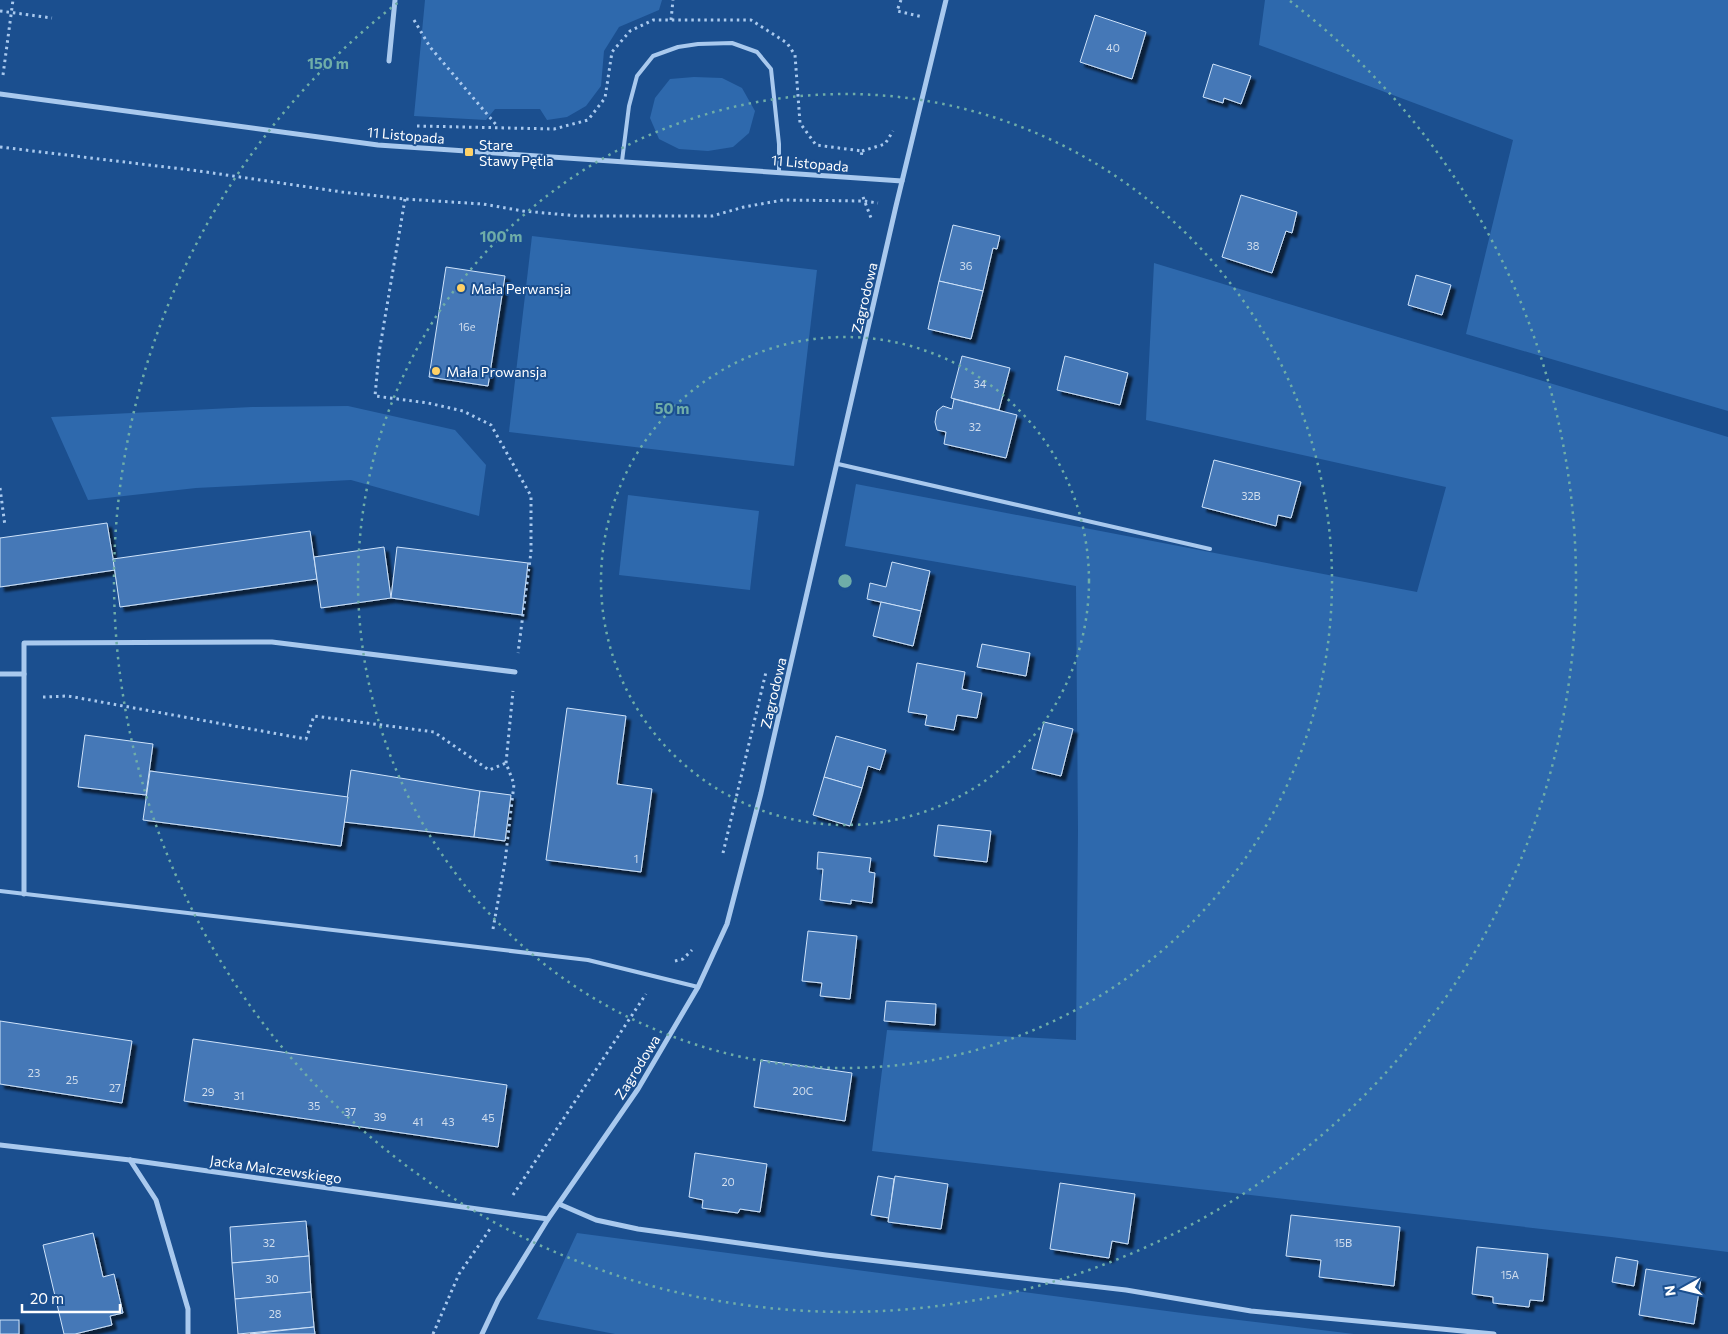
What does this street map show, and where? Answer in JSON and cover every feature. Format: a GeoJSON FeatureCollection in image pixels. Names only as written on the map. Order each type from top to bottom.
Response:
{"type":"FeatureCollection","features":[{"type":"Feature","properties":{"kind":"street"},"geometry":{"type":"LineString","coordinates":[[388,61],[395,0]]}},
{"type":"Feature","properties":{"kind":"street","name":"Zagrodowa"},"geometry":{"type":"LineString","coordinates":[[482,1334],[498,1300],[548,1219],[638,1089],[698,987],[727,924],[763,784],[896,206],[946,0]]}},
{"type":"Feature","properties":{"kind":"street","name":"11 Listopada"},"geometry":{"type":"LineString","coordinates":[[0,94],[378,145],[779,171],[902,181]]}},
{"type":"Feature","properties":{"kind":"street"},"geometry":{"type":"LineString","coordinates":[[24,894],[24,643],[272,642],[515,672]]}},
{"type":"Feature","properties":{"kind":"street"},"geometry":{"type":"LineString","coordinates":[[0,674],[24,674]]}},
{"type":"Feature","properties":{"kind":"street","name":"Jacka Malczewskiego"},"geometry":{"type":"LineString","coordinates":[[0,1146],[130,1160],[548,1219]]}},
{"type":"Feature","properties":{"kind":"street"},"geometry":{"type":"LineString","coordinates":[[130,1160],[156,1200],[188,1309],[188,1334]]}},
{"type":"Feature","properties":{"kind":"street"},"geometry":{"type":"LineString","coordinates":[[559,1204],[596,1220],[647,1231],[826,1255],[1126,1290],[1251,1311],[1494,1334]]}},
{"type":"Feature","properties":{"kind":"lane"},"geometry":{"type":"LineString","coordinates":[[622,161],[629,106],[637,76],[653,56],[678,47],[698,44],[732,44],[757,52],[771,69],[779,144],[779,171]]}},
{"type":"Feature","properties":{"kind":"lane"},"geometry":{"type":"LineString","coordinates":[[838,464],[1210,549]]}},
{"type":"Feature","properties":{"kind":"lane"},"geometry":{"type":"LineString","coordinates":[[0,891],[588,960],[698,987]]}},
{"type":"Feature","properties":{"kind":"path"},"geometry":{"type":"LineString","coordinates":[[0,94],[13,0]]}},
{"type":"Feature","properties":{"kind":"path"},"geometry":{"type":"LineString","coordinates":[[671,20],[673,0]]}},
{"type":"Feature","properties":{"kind":"path"},"geometry":{"type":"LineString","coordinates":[[900,0],[897,11],[923,17],[921,26]]}},
{"type":"Feature","properties":{"kind":"path"},"geometry":{"type":"LineString","coordinates":[[0,11],[52,18]]}},
{"type":"Feature","properties":{"kind":"path"},"geometry":{"type":"LineString","coordinates":[[411,16],[430,47],[498,128]]}},
{"type":"Feature","properties":{"kind":"path"},"geometry":{"type":"LineString","coordinates":[[415,126],[554,129],[588,120],[605,98],[612,52],[630,31],[653,20],[751,20],[787,43],[795,55],[800,123],[816,145],[862,151],[885,144],[894,128]]}},
{"type":"Feature","properties":{"kind":"path"},"geometry":{"type":"LineString","coordinates":[[0,147],[199,171],[342,192],[405,199],[482,204],[524,211],[578,216],[712,216],[744,207],[783,200],[864,201],[896,206]]}},
{"type":"Feature","properties":{"kind":"path"},"geometry":{"type":"LineString","coordinates":[[862,151],[859,179],[864,201],[872,221]]}},
{"type":"Feature","properties":{"kind":"path"},"geometry":{"type":"LineString","coordinates":[[405,199],[379,353],[376,396],[428,403],[463,411],[491,425],[531,496],[532,552],[515,672],[506,763],[514,784],[505,862],[490,949]]}},
{"type":"Feature","properties":{"kind":"path"},"geometry":{"type":"LineString","coordinates":[[0,488],[5,526]]}},
{"type":"Feature","properties":{"kind":"path"},"geometry":{"type":"LineString","coordinates":[[721,862],[767,670]]}},
{"type":"Feature","properties":{"kind":"path"},"geometry":{"type":"LineString","coordinates":[[24,699],[68,696],[306,739],[314,716],[434,732],[489,770],[506,763]]}},
{"type":"Feature","properties":{"kind":"path"},"geometry":{"type":"LineString","coordinates":[[433,1334],[460,1274],[644,999],[663,965],[683,959],[696,945]]}},
{"type":"Feature","properties":{"kind":"shaded area"},"geometry":{"type":"Polygon","coordinates":[[[425,0],[662,0],[659,10],[619,27],[604,51],[601,86],[586,106],[567,117],[547,120],[540,109],[495,109],[486,120],[414,116],[425,0]]]}},
{"type":"Feature","properties":{"kind":"shaded area"},"geometry":{"type":"Polygon","coordinates":[[[1265,0],[1728,0],[1728,411],[1466,334],[1513,140],[1259,45],[1265,0]]]}},
{"type":"Feature","properties":{"kind":"shaded area"},"geometry":{"type":"Polygon","coordinates":[[[694,77],[722,78],[742,88],[755,111],[749,133],[733,147],[708,151],[679,149],[659,139],[650,118],[655,98],[670,79],[694,77]]]}},
{"type":"Feature","properties":{"kind":"shaded area"},"geometry":{"type":"Polygon","coordinates":[[[532,236],[817,270],[794,466],[509,432],[532,236]]]}},
{"type":"Feature","properties":{"kind":"shaded area"},"geometry":{"type":"Polygon","coordinates":[[[1154,263],[1728,437],[1728,1252],[872,1151],[887,1030],[1076,1040],[1078,830],[1076,586],[845,546],[856,484],[1417,592],[1446,487],[1146,420],[1154,263]]]}},
{"type":"Feature","properties":{"kind":"shaded area"},"geometry":{"type":"Polygon","coordinates":[[[348,406],[455,430],[486,465],[479,516],[351,480],[196,488],[88,500],[51,417],[252,407],[348,406]]]}},
{"type":"Feature","properties":{"kind":"shaded area"},"geometry":{"type":"Polygon","coordinates":[[[628,495],[759,511],[750,590],[619,575],[628,495]]]}},
{"type":"Feature","properties":{"kind":"shaded area"},"geometry":{"type":"Polygon","coordinates":[[[577,1233],[1354,1334],[615,1334],[537,1319],[577,1233]]]}},
{"type":"Feature","properties":{"kind":"building"},"geometry":{"type":"Polygon","coordinates":[[[1095,15],[1146,32],[1132,79],[1080,62],[1095,15]]]}},
{"type":"Feature","properties":{"kind":"building"},"geometry":{"type":"Polygon","coordinates":[[[1213,64],[1251,76],[1241,104],[1224,98],[1223,103],[1203,97],[1213,64]]]}},
{"type":"Feature","properties":{"kind":"building"},"geometry":{"type":"Polygon","coordinates":[[[1241,195],[1297,212],[1292,233],[1286,231],[1272,273],[1222,257],[1241,195]]]}},
{"type":"Feature","properties":{"kind":"building"},"geometry":{"type":"Polygon","coordinates":[[[953,225],[1000,236],[997,249],[993,248],[983,291],[939,281],[953,225]]]}},
{"type":"Feature","properties":{"kind":"building"},"geometry":{"type":"Polygon","coordinates":[[[446,267],[505,276],[488,386],[429,377],[446,267]]]}},
{"type":"Feature","properties":{"kind":"building"},"geometry":{"type":"Polygon","coordinates":[[[1416,275],[1451,285],[1442,315],[1408,305],[1416,275]]]}},
{"type":"Feature","properties":{"kind":"building"},"geometry":{"type":"Polygon","coordinates":[[[939,281],[983,291],[971,339],[928,329],[939,281]]]}},
{"type":"Feature","properties":{"kind":"building"},"geometry":{"type":"Polygon","coordinates":[[[962,356],[1010,368],[999,410],[951,398],[962,356]]]}},
{"type":"Feature","properties":{"kind":"building"},"geometry":{"type":"Polygon","coordinates":[[[1065,356],[1128,373],[1120,405],[1057,390],[1065,356]]]}},
{"type":"Feature","properties":{"kind":"building"},"geometry":{"type":"Polygon","coordinates":[[[954,399],[1017,415],[1006,458],[944,444],[946,432],[937,430],[935,422],[937,411],[943,406],[952,409],[954,399]]]}},
{"type":"Feature","properties":{"kind":"building"},"geometry":{"type":"Polygon","coordinates":[[[1214,460],[1301,482],[1291,518],[1278,515],[1276,526],[1202,507],[1214,460]]]}},
{"type":"Feature","properties":{"kind":"building"},"geometry":{"type":"Polygon","coordinates":[[[107,523],[115,570],[0,587],[0,538],[107,523]]]}},
{"type":"Feature","properties":{"kind":"building"},"geometry":{"type":"Polygon","coordinates":[[[310,531],[317,579],[120,607],[113,559],[310,531]]]}},
{"type":"Feature","properties":{"kind":"building"},"geometry":{"type":"Polygon","coordinates":[[[384,547],[391,598],[321,608],[314,557],[384,547]]]}},
{"type":"Feature","properties":{"kind":"building"},"geometry":{"type":"Polygon","coordinates":[[[397,547],[528,563],[522,615],[391,598],[397,547]]]}},
{"type":"Feature","properties":{"kind":"building"},"geometry":{"type":"Polygon","coordinates":[[[892,562],[930,571],[921,611],[867,599],[870,583],[886,587],[892,562]]]}},
{"type":"Feature","properties":{"kind":"building"},"geometry":{"type":"Polygon","coordinates":[[[881,602],[921,611],[913,646],[873,636],[881,602]]]}},
{"type":"Feature","properties":{"kind":"building"},"geometry":{"type":"Polygon","coordinates":[[[982,644],[1030,653],[1026,676],[977,667],[982,644]]]}},
{"type":"Feature","properties":{"kind":"building"},"geometry":{"type":"Polygon","coordinates":[[[917,663],[965,672],[962,689],[982,693],[977,718],[957,715],[954,730],[925,725],[927,715],[908,712],[917,663]]]}},
{"type":"Feature","properties":{"kind":"building"},"geometry":{"type":"Polygon","coordinates":[[[567,708],[626,716],[617,784],[652,789],[641,872],[546,860],[567,708]]]}},
{"type":"Feature","properties":{"kind":"building"},"geometry":{"type":"Polygon","coordinates":[[[1044,722],[1073,729],[1061,776],[1032,769],[1044,722]]]}},
{"type":"Feature","properties":{"kind":"building"},"geometry":{"type":"Polygon","coordinates":[[[85,735],[153,744],[146,795],[78,787],[85,735]]]}},
{"type":"Feature","properties":{"kind":"building"},"geometry":{"type":"Polygon","coordinates":[[[836,736],[886,750],[880,770],[868,766],[862,788],[824,777],[836,736]]]}},
{"type":"Feature","properties":{"kind":"building"},"geometry":{"type":"Polygon","coordinates":[[[351,770],[480,791],[474,837],[344,822],[351,770]]]}},
{"type":"Feature","properties":{"kind":"building"},"geometry":{"type":"Polygon","coordinates":[[[150,771],[348,797],[341,846],[143,820],[150,771]]]}},
{"type":"Feature","properties":{"kind":"building"},"geometry":{"type":"Polygon","coordinates":[[[824,777],[862,788],[850,826],[813,815],[824,777]]]}},
{"type":"Feature","properties":{"kind":"building"},"geometry":{"type":"Polygon","coordinates":[[[480,791],[511,795],[505,841],[474,837],[480,791]]]}},
{"type":"Feature","properties":{"kind":"building"},"geometry":{"type":"Polygon","coordinates":[[[938,825],[991,831],[987,862],[934,856],[938,825]]]}},
{"type":"Feature","properties":{"kind":"building"},"geometry":{"type":"Polygon","coordinates":[[[818,852],[871,858],[869,872],[875,873],[872,903],[851,900],[851,904],[820,900],[823,869],[817,869],[818,852]]]}},
{"type":"Feature","properties":{"kind":"building"},"geometry":{"type":"Polygon","coordinates":[[[808,931],[857,936],[850,999],[820,996],[822,983],[802,981],[808,931]]]}},
{"type":"Feature","properties":{"kind":"building"},"geometry":{"type":"Polygon","coordinates":[[[886,1001],[936,1004],[935,1025],[884,1021],[886,1001]]]}},
{"type":"Feature","properties":{"kind":"building"},"geometry":{"type":"Polygon","coordinates":[[[0,1021],[132,1041],[122,1103],[0,1084],[0,1021]]]}},
{"type":"Feature","properties":{"kind":"building"},"geometry":{"type":"Polygon","coordinates":[[[193,1039],[507,1085],[498,1147],[184,1101],[193,1039]]]}},
{"type":"Feature","properties":{"kind":"building"},"geometry":{"type":"Polygon","coordinates":[[[761,1060],[852,1073],[845,1121],[754,1107],[761,1060]]]}},
{"type":"Feature","properties":{"kind":"building"},"geometry":{"type":"Polygon","coordinates":[[[695,1153],[767,1164],[760,1212],[740,1209],[738,1213],[702,1208],[703,1200],[689,1197],[695,1153]]]}},
{"type":"Feature","properties":{"kind":"building"},"geometry":{"type":"Polygon","coordinates":[[[878,1176],[894,1179],[889,1218],[871,1215],[878,1176]]]}},
{"type":"Feature","properties":{"kind":"building"},"geometry":{"type":"Polygon","coordinates":[[[895,1176],[948,1184],[941,1229],[888,1222],[895,1176]]]}},
{"type":"Feature","properties":{"kind":"building"},"geometry":{"type":"Polygon","coordinates":[[[1060,1183],[1135,1194],[1128,1244],[1112,1241],[1109,1258],[1050,1249],[1060,1183]]]}},
{"type":"Feature","properties":{"kind":"building"},"geometry":{"type":"Polygon","coordinates":[[[1291,1215],[1400,1227],[1394,1286],[1319,1277],[1321,1260],[1286,1256],[1291,1215]]]}},
{"type":"Feature","properties":{"kind":"building"},"geometry":{"type":"Polygon","coordinates":[[[306,1221],[309,1256],[232,1263],[230,1227],[306,1221]]]}},
{"type":"Feature","properties":{"kind":"building"},"geometry":{"type":"Polygon","coordinates":[[[93,1233],[103,1277],[114,1274],[123,1313],[110,1316],[112,1325],[75,1334],[64,1334],[43,1245],[93,1233]]]}},
{"type":"Feature","properties":{"kind":"building"},"geometry":{"type":"Polygon","coordinates":[[[1477,1247],[1548,1254],[1543,1301],[1530,1300],[1529,1307],[1493,1303],[1493,1297],[1472,1294],[1477,1247]]]}},
{"type":"Feature","properties":{"kind":"building"},"geometry":{"type":"Polygon","coordinates":[[[309,1256],[311,1292],[235,1299],[232,1263],[309,1256]]]}},
{"type":"Feature","properties":{"kind":"building"},"geometry":{"type":"Polygon","coordinates":[[[1616,1257],[1638,1261],[1634,1286],[1612,1282],[1616,1257]]]}},
{"type":"Feature","properties":{"kind":"building"},"geometry":{"type":"Polygon","coordinates":[[[1646,1269],[1701,1278],[1694,1324],[1639,1315],[1646,1269]]]}},
{"type":"Feature","properties":{"kind":"building"},"geometry":{"type":"Polygon","coordinates":[[[311,1292],[314,1327],[238,1334],[235,1299],[311,1292]]]}},
{"type":"Feature","properties":{"kind":"building"},"geometry":{"type":"Polygon","coordinates":[[[0,1320],[19,1320],[19,1334],[0,1334],[0,1320]]]}},
{"type":"Feature","properties":{"kind":"building"},"geometry":{"type":"Polygon","coordinates":[[[314,1327],[315,1334],[250,1334],[314,1327]]]}},
{"type":"Feature","properties":{"kind":"place","name":"Stare Stawy Pętla"},"geometry":{"type":"Point","coordinates":[469,152]}},
{"type":"Feature","properties":{"kind":"place","name":"Mała Perwansja"},"geometry":{"type":"Point","coordinates":[461,288]}},
{"type":"Feature","properties":{"kind":"place","name":"Mała Prowansja"},"geometry":{"type":"Point","coordinates":[436,371]}}]}
